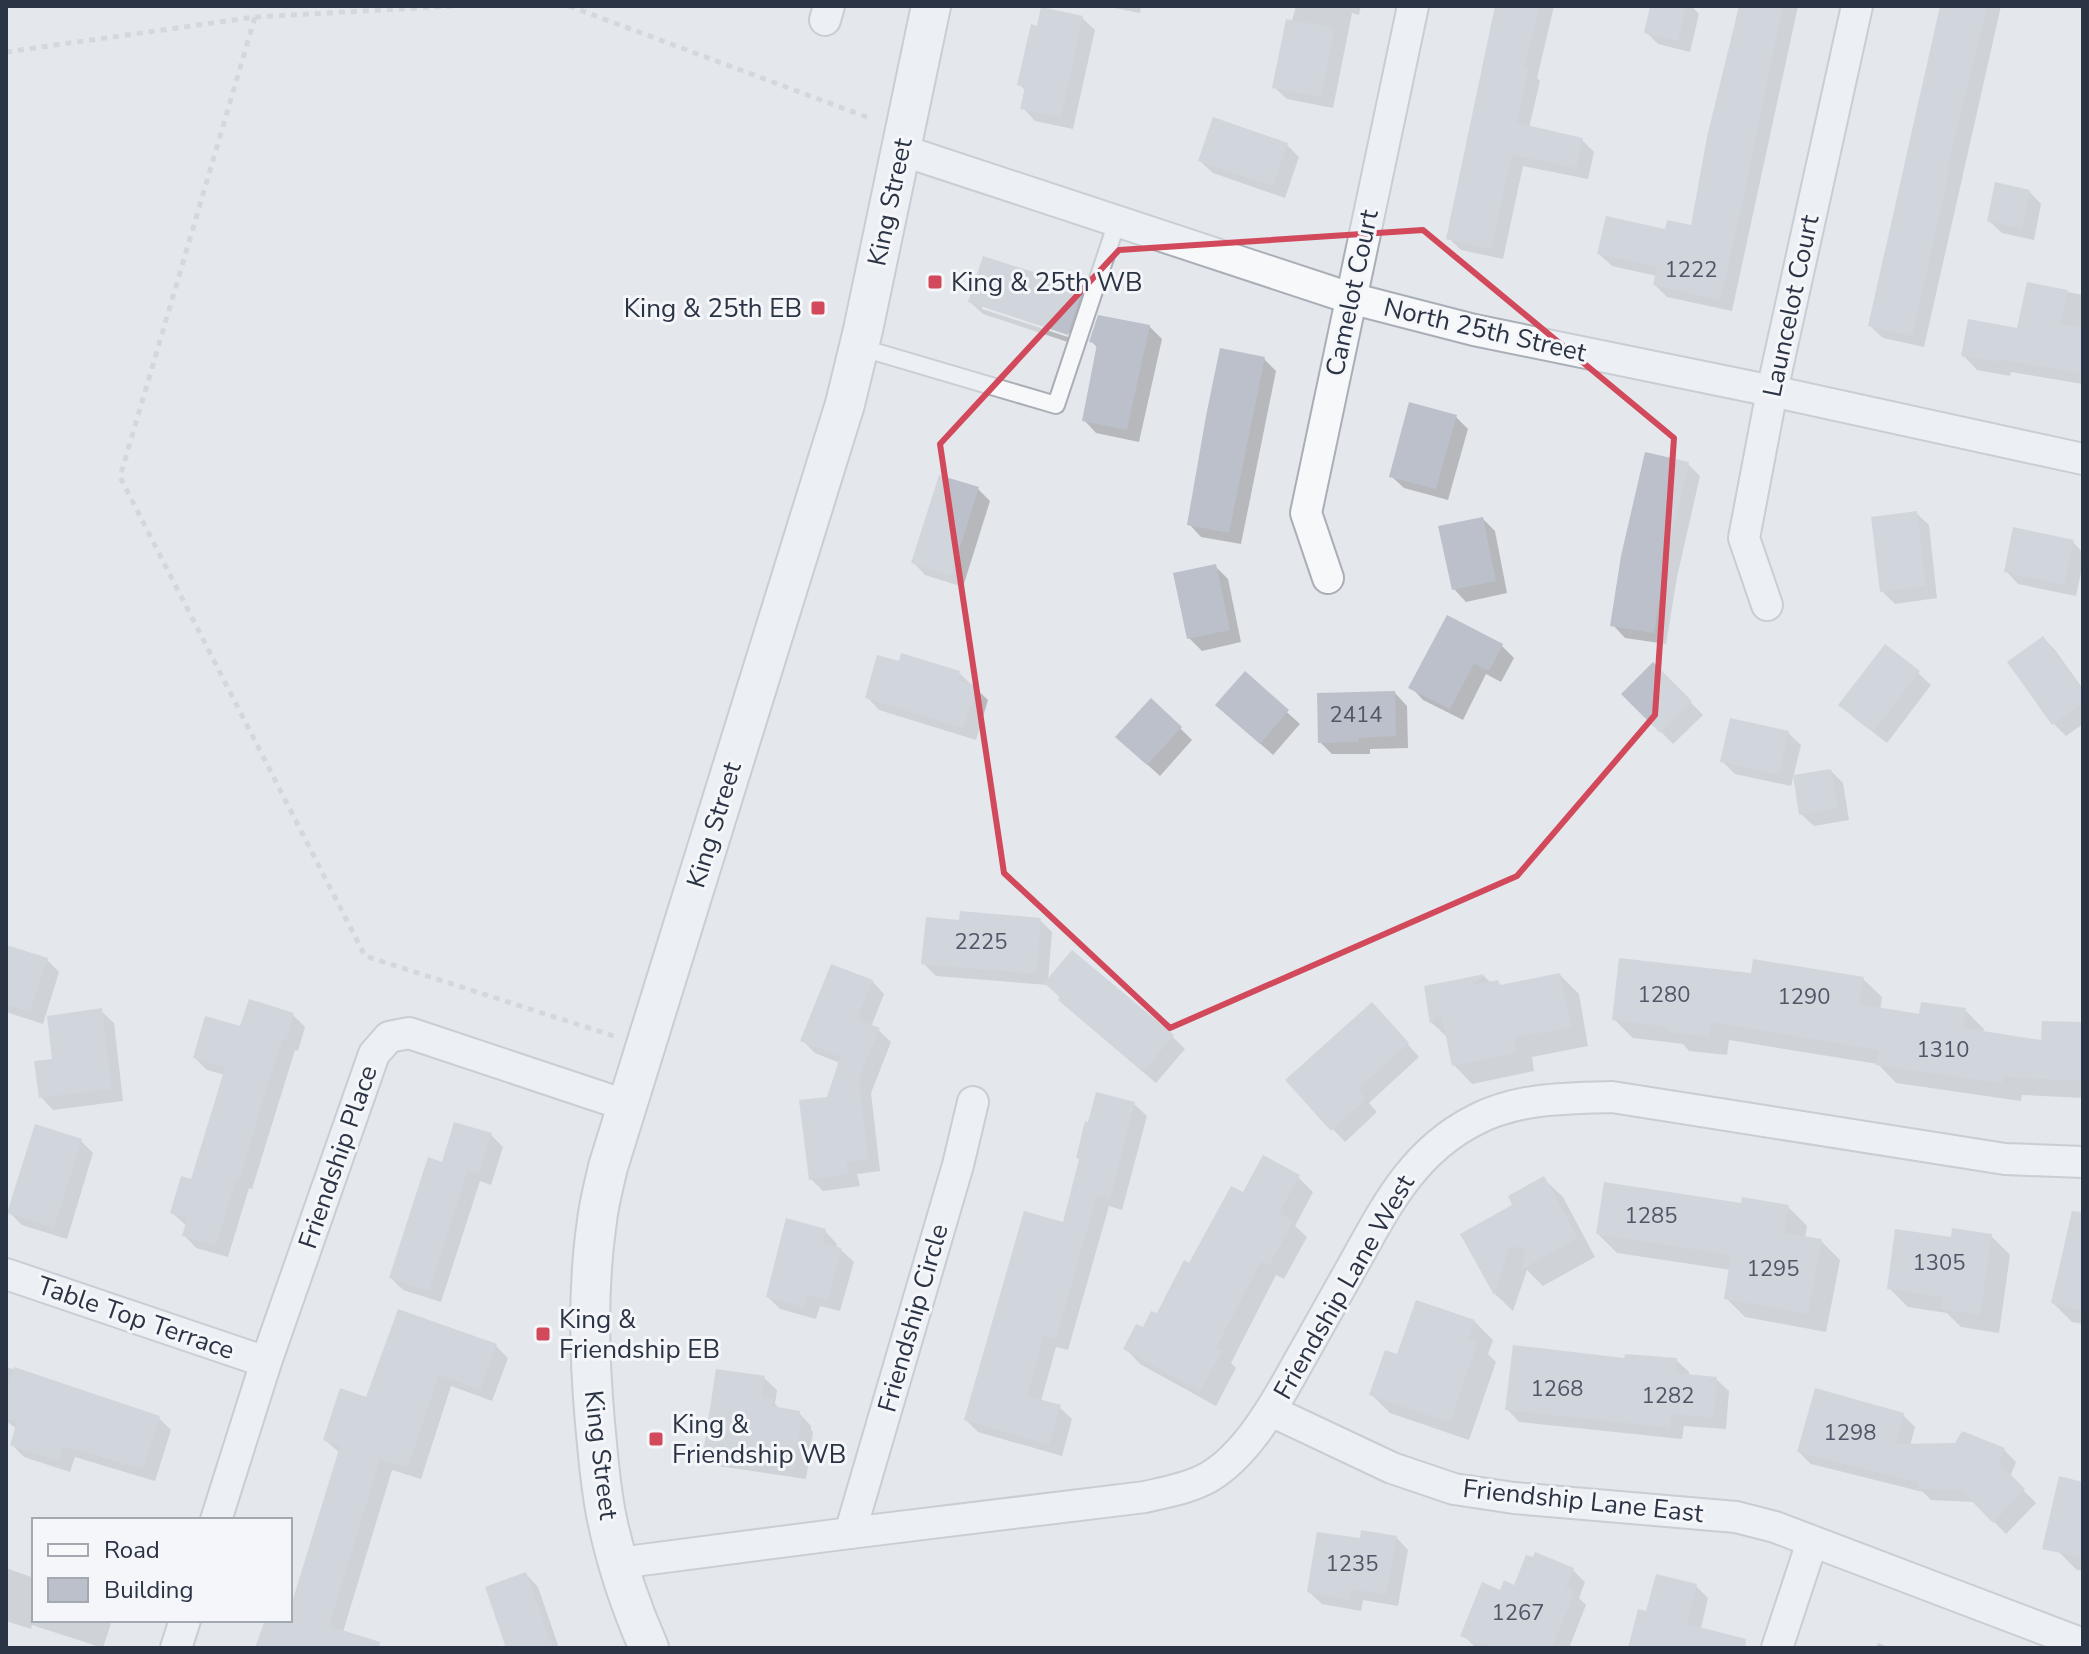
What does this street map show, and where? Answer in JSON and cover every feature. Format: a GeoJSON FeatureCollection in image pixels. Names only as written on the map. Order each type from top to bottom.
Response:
{"type":"FeatureCollection","features":[{"type":"Feature","properties":{"kind":"street","name":"King Street"},"geometry":{"type":"LineString","coordinates":[[649,1648],[630,1606],[606,1514],[599,1467],[590,1365],[590,1288],[597,1220],[608,1167],[845,404],[931,6]]}},
{"type":"Feature","properties":{"kind":"street","name":"Camelot Court"},"geometry":{"type":"LineString","coordinates":[[1328,578],[1306,513],[1413,6]]}},
{"type":"Feature","properties":{"kind":"street","name":"Launcelot Court"},"geometry":{"type":"LineString","coordinates":[[1767,605],[1744,538],[1772,391],[1857,6]]}},
{"type":"Feature","properties":{"kind":"street","name":"North 25th Street"},"geometry":{"type":"LineString","coordinates":[[903,141],[1117,222],[1350,298],[1474,330],[2083,459]]}},
{"type":"Feature","properties":{"kind":"street","name":"Friendship Place"},"geometry":{"type":"LineString","coordinates":[[217,1518],[266,1362],[374,1054],[389,1037],[409,1033],[628,1106]]}},
{"type":"Feature","properties":{"kind":"street","name":"Friendship Lane West"},"geometry":{"type":"LineString","coordinates":[[619,1563],[1145,1497],[1208,1478],[1233,1458],[1271,1411],[1391,1197],[1417,1163],[1476,1120],[1513,1106],[1556,1098],[1612,1097],[2005,1159],[2083,1162]]}},
{"type":"Feature","properties":{"kind":"street","name":"Friendship Circle"},"geometry":{"type":"LineString","coordinates":[[850,1533],[958,1165],[973,1102]]}},
{"type":"Feature","properties":{"kind":"street","name":"Table Top Terrace"},"geometry":{"type":"LineString","coordinates":[[6,1274],[266,1362]]}},
{"type":"Feature","properties":{"kind":"street","name":"Friendship Lane East"},"geometry":{"type":"LineString","coordinates":[[1271,1411],[1392,1468],[1454,1489],[1514,1498],[1736,1517],[1775,1527],[2083,1644]]}},
{"type":"Feature","properties":{"kind":"street"},"geometry":{"type":"LineString","coordinates":[[1777,1648],[1812,1542]]}},
{"type":"Feature","properties":{"kind":"street"},"geometry":{"type":"LineString","coordinates":[[176,1648],[184,1622]]}},
{"type":"Feature","properties":{"kind":"lane"},"geometry":{"type":"LineString","coordinates":[[859,347],[1056,405],[1117,222]]}},
{"type":"Feature","properties":{"kind":"path"},"geometry":{"type":"LineString","coordinates":[[6,52],[255,17],[454,6]]}},
{"type":"Feature","properties":{"kind":"path"},"geometry":{"type":"LineString","coordinates":[[569,6],[903,141]]}},
{"type":"Feature","properties":{"kind":"path"},"geometry":{"type":"LineString","coordinates":[[255,17],[120,477],[365,956],[645,1046]]}},
{"type":"Feature","properties":{"kind":"highlighted area"},"geometry":{"type":"Polygon","coordinates":[[[1423,230],[1674,438],[1655,715],[1517,876],[1170,1028],[1004,873],[940,444],[1119,250],[1423,230]]]}},
{"type":"Feature","properties":{"kind":"building"},"geometry":{"type":"Polygon","coordinates":[[[1495,6],[1540,6],[1525,67],[1529,68],[1517,123],[1583,138],[1576,168],[1512,155],[1491,249],[1446,239],[1495,6]]]}},
{"type":"Feature","properties":{"kind":"building"},"geometry":{"type":"Polygon","coordinates":[[[1650,6],[1686,6],[1678,41],[1644,33],[1650,6]]]}},
{"type":"Feature","properties":{"kind":"building"},"geometry":{"type":"Polygon","coordinates":[[[1739,6],[1783,6],[1720,300],[1653,285],[1657,267],[1597,254],[1606,216],[1665,229],[1667,220],[1691,225],[1707,137],[1739,6]]]}},
{"type":"Feature","properties":{"kind":"building"},"geometry":{"type":"Polygon","coordinates":[[[1940,6],[1987,6],[1947,169],[1949,173],[1912,336],[1868,326],[1940,6]]]}},
{"type":"Feature","properties":{"kind":"building"},"geometry":{"type":"Polygon","coordinates":[[[1041,7],[1083,16],[1061,118],[1020,109],[1025,87],[1017,85],[1031,24],[1037,26],[1041,7]]]}},
{"type":"Feature","properties":{"kind":"building"},"geometry":{"type":"Polygon","coordinates":[[[1286,19],[1335,28],[1321,97],[1272,88],[1286,19]]]}},
{"type":"Feature","properties":{"kind":"building"},"geometry":{"type":"Polygon","coordinates":[[[1213,117],[1288,143],[1273,186],[1198,161],[1213,117]]]}},
{"type":"Feature","properties":{"kind":"building"},"geometry":{"type":"Polygon","coordinates":[[[1995,182],[2030,190],[2022,229],[1987,221],[1995,182]]]}},
{"type":"Feature","properties":{"kind":"building"},"geometry":{"type":"Polygon","coordinates":[[[983,256],[1083,288],[1068,335],[968,302],[983,256]]]}},
{"type":"Feature","properties":{"kind":"building"},"geometry":{"type":"Polygon","coordinates":[[[2027,282],[2068,290],[2061,324],[2083,327],[2083,374],[1961,356],[1968,319],[2017,328],[2027,282]]]}},
{"type":"Feature","properties":{"kind":"building"},"geometry":{"type":"Polygon","coordinates":[[[1098,315],[1150,325],[1127,430],[1082,421],[1097,344],[1089,342],[1098,315]]]}},
{"type":"Feature","properties":{"kind":"building"},"geometry":{"type":"Polygon","coordinates":[[[1220,348],[1265,357],[1229,533],[1187,525],[1220,348]]]}},
{"type":"Feature","properties":{"kind":"building"},"geometry":{"type":"Polygon","coordinates":[[[1409,402],[1457,415],[1436,489],[1389,477],[1409,402]]]}},
{"type":"Feature","properties":{"kind":"building"},"geometry":{"type":"Polygon","coordinates":[[[1645,452],[1689,462],[1665,564],[1654,633],[1610,626],[1621,556],[1645,452]]]}},
{"type":"Feature","properties":{"kind":"building"},"geometry":{"type":"Polygon","coordinates":[[[939,475],[979,487],[951,576],[911,563],[939,475]]]}},
{"type":"Feature","properties":{"kind":"building"},"geometry":{"type":"Polygon","coordinates":[[[1917,511],[1926,586],[1880,592],[1871,517],[1917,511]]]}},
{"type":"Feature","properties":{"kind":"building"},"geometry":{"type":"Polygon","coordinates":[[[1483,517],[1496,581],[1452,590],[1438,526],[1483,517]]]}},
{"type":"Feature","properties":{"kind":"building"},"geometry":{"type":"Polygon","coordinates":[[[2013,527],[2074,540],[2064,585],[2004,572],[2013,527]]]}},
{"type":"Feature","properties":{"kind":"building"},"geometry":{"type":"Polygon","coordinates":[[[1216,564],[1230,630],[1187,639],[1173,573],[1216,564]]]}},
{"type":"Feature","properties":{"kind":"building"},"geometry":{"type":"Polygon","coordinates":[[[1447,615],[1503,644],[1489,671],[1474,664],[1450,709],[1408,688],[1447,615]]]}},
{"type":"Feature","properties":{"kind":"building"},"geometry":{"type":"Polygon","coordinates":[[[2043,636],[2083,691],[2083,703],[2052,725],[2007,662],[2043,636]]]}},
{"type":"Feature","properties":{"kind":"building"},"geometry":{"type":"Polygon","coordinates":[[[1885,644],[1920,671],[1873,732],[1838,705],[1885,644]]]}},
{"type":"Feature","properties":{"kind":"building"},"geometry":{"type":"Polygon","coordinates":[[[901,653],[960,671],[958,680],[977,686],[963,728],[865,698],[877,655],[899,661],[901,653]]]}},
{"type":"Feature","properties":{"kind":"building"},"geometry":{"type":"Polygon","coordinates":[[[1653,662],[1692,701],[1660,733],[1621,694],[1653,662]]]}},
{"type":"Feature","properties":{"kind":"building"},"geometry":{"type":"Polygon","coordinates":[[[1245,671],[1289,710],[1260,744],[1215,705],[1245,671]]]}},
{"type":"Feature","properties":{"kind":"building"},"geometry":{"type":"Polygon","coordinates":[[[1395,691],[1396,736],[1358,738],[1359,742],[1318,743],[1317,693],[1395,691]]]}},
{"type":"Feature","properties":{"kind":"building"},"geometry":{"type":"Polygon","coordinates":[[[1151,698],[1182,727],[1147,765],[1115,737],[1151,698]]]}},
{"type":"Feature","properties":{"kind":"building"},"geometry":{"type":"Polygon","coordinates":[[[1730,718],[1789,731],[1779,775],[1720,762],[1730,718]]]}},
{"type":"Feature","properties":{"kind":"building"},"geometry":{"type":"Polygon","coordinates":[[[1831,769],[1838,808],[1799,815],[1793,775],[1831,769]]]}},
{"type":"Feature","properties":{"kind":"building"},"geometry":{"type":"Polygon","coordinates":[[[960,911],[1041,918],[1036,974],[921,964],[926,917],[959,920],[960,911]]]}},
{"type":"Feature","properties":{"kind":"building"},"geometry":{"type":"Polygon","coordinates":[[[6,945],[48,958],[30,1012],[6,1005],[6,945]]]}},
{"type":"Feature","properties":{"kind":"building"},"geometry":{"type":"Polygon","coordinates":[[[1072,950],[1174,1035],[1143,1072],[1058,1000],[1060,997],[1044,983],[1072,950]]]}},
{"type":"Feature","properties":{"kind":"building"},"geometry":{"type":"Polygon","coordinates":[[[1619,958],[1751,973],[1753,959],[1864,977],[1859,1004],[1919,1014],[1921,1002],[1966,1008],[1963,1028],[2041,1040],[2042,1021],[2083,1022],[2083,1081],[2003,1077],[2002,1083],[1875,1065],[1878,1050],[1711,1022],[1709,1037],[1668,1032],[1669,1027],[1612,1020],[1619,958]]]}},
{"type":"Feature","properties":{"kind":"building"},"geometry":{"type":"Polygon","coordinates":[[[831,964],[873,980],[857,1019],[880,1028],[859,1079],[868,1160],[846,1162],[849,1174],[809,1180],[799,1100],[827,1097],[840,1057],[800,1041],[831,964]]]}},
{"type":"Feature","properties":{"kind":"building"},"geometry":{"type":"Polygon","coordinates":[[[1560,973],[1571,1027],[1514,1038],[1517,1053],[1452,1066],[1441,1013],[1430,1024],[1424,986],[1485,974],[1472,985],[1498,980],[1500,985],[1560,973]]]}},
{"type":"Feature","properties":{"kind":"building"},"geometry":{"type":"Polygon","coordinates":[[[249,999],[294,1013],[216,1246],[182,1236],[187,1218],[170,1213],[181,1176],[191,1179],[225,1068],[193,1058],[205,1016],[240,1026],[249,999]]]}},
{"type":"Feature","properties":{"kind":"building"},"geometry":{"type":"Polygon","coordinates":[[[1372,1002],[1409,1043],[1358,1089],[1366,1099],[1331,1131],[1285,1080],[1372,1002]]]}},
{"type":"Feature","properties":{"kind":"building"},"geometry":{"type":"Polygon","coordinates":[[[102,1008],[112,1089],[39,1098],[34,1061],[52,1059],[47,1016],[102,1008]]]}},
{"type":"Feature","properties":{"kind":"building"},"geometry":{"type":"Polygon","coordinates":[[[1096,1092],[1135,1102],[1110,1199],[1097,1195],[1056,1339],[1044,1336],[1027,1396],[1061,1405],[1049,1445],[964,1420],[1024,1211],[1063,1222],[1085,1121],[1088,1122],[1096,1092]]]}},
{"type":"Feature","properties":{"kind":"building"},"geometry":{"type":"Polygon","coordinates":[[[454,1122],[492,1133],[479,1174],[468,1170],[429,1291],[389,1278],[428,1157],[442,1162],[454,1122]]]}},
{"type":"Feature","properties":{"kind":"building"},"geometry":{"type":"Polygon","coordinates":[[[35,1124],[82,1139],[54,1228],[7,1213],[35,1124]]]}},
{"type":"Feature","properties":{"kind":"building"},"geometry":{"type":"Polygon","coordinates":[[[1263,1155],[1300,1175],[1279,1213],[1293,1221],[1269,1266],[1261,1261],[1216,1348],[1222,1351],[1200,1392],[1123,1349],[1136,1324],[1143,1327],[1151,1311],[1157,1313],[1184,1260],[1189,1263],[1231,1186],[1243,1192],[1263,1155]]]}},
{"type":"Feature","properties":{"kind":"building"},"geometry":{"type":"Polygon","coordinates":[[[1544,1176],[1578,1238],[1522,1269],[1525,1249],[1510,1246],[1494,1295],[1460,1234],[1512,1205],[1508,1196],[1544,1176]]]}},
{"type":"Feature","properties":{"kind":"building"},"geometry":{"type":"Polygon","coordinates":[[[1604,1182],[1741,1203],[1742,1197],[1789,1205],[1784,1233],[1822,1239],[1808,1314],[1724,1299],[1731,1255],[1596,1234],[1604,1182]]]}},
{"type":"Feature","properties":{"kind":"building"},"geometry":{"type":"Polygon","coordinates":[[[2072,1211],[2083,1212],[2083,1311],[2051,1303],[2072,1211]]]}},
{"type":"Feature","properties":{"kind":"building"},"geometry":{"type":"Polygon","coordinates":[[[786,1218],[826,1229],[822,1243],[842,1248],[828,1300],[808,1295],[804,1307],[766,1297],[786,1218]]]}},
{"type":"Feature","properties":{"kind":"building"},"geometry":{"type":"Polygon","coordinates":[[[1952,1228],[1992,1234],[1980,1315],[1940,1309],[1942,1297],[1887,1289],[1895,1229],[1951,1237],[1952,1228]]]}},
{"type":"Feature","properties":{"kind":"building"},"geometry":{"type":"Polygon","coordinates":[[[1416,1300],[1475,1320],[1468,1340],[1478,1341],[1450,1423],[1369,1395],[1385,1350],[1397,1354],[1416,1300]]]}},
{"type":"Feature","properties":{"kind":"building"},"geometry":{"type":"Polygon","coordinates":[[[398,1309],[497,1344],[480,1390],[439,1375],[408,1468],[380,1459],[329,1626],[380,1642],[379,1648],[255,1648],[264,1622],[292,1622],[292,1602],[340,1446],[323,1440],[340,1388],[366,1397],[398,1309]]]}},
{"type":"Feature","properties":{"kind":"building"},"geometry":{"type":"Polygon","coordinates":[[[1513,1345],[1624,1358],[1625,1354],[1677,1358],[1676,1373],[1717,1377],[1714,1418],[1672,1414],[1670,1428],[1505,1410],[1513,1345]]]}},
{"type":"Feature","properties":{"kind":"building"},"geometry":{"type":"Polygon","coordinates":[[[14,1367],[160,1416],[143,1469],[63,1446],[58,1461],[10,1445],[17,1422],[6,1418],[6,1393],[14,1367]]]}},
{"type":"Feature","properties":{"kind":"building"},"geometry":{"type":"Polygon","coordinates":[[[716,1369],[765,1376],[762,1396],[773,1399],[772,1406],[800,1411],[799,1417],[802,1418],[794,1467],[703,1454],[716,1369]]]}},
{"type":"Feature","properties":{"kind":"building"},"geometry":{"type":"Polygon","coordinates":[[[1815,1388],[1904,1413],[1896,1444],[1955,1443],[1962,1431],[2005,1448],[1999,1463],[2025,1489],[1993,1523],[1961,1490],[1917,1489],[1917,1482],[1797,1452],[1815,1388]]]}},
{"type":"Feature","properties":{"kind":"building"},"geometry":{"type":"Polygon","coordinates":[[[2059,1476],[2083,1482],[2083,1558],[2042,1549],[2059,1476]]]}},
{"type":"Feature","properties":{"kind":"building"},"geometry":{"type":"Polygon","coordinates":[[[1361,1530],[1397,1536],[1386,1595],[1351,1589],[1349,1600],[1307,1592],[1317,1532],[1360,1538],[1361,1530]]]}},
{"type":"Feature","properties":{"kind":"building"},"geometry":{"type":"Polygon","coordinates":[[[1535,1552],[1574,1568],[1566,1587],[1575,1591],[1552,1648],[1491,1648],[1460,1636],[1482,1582],[1500,1590],[1504,1580],[1514,1585],[1526,1555],[1533,1557],[1535,1552]]]}},
{"type":"Feature","properties":{"kind":"building"},"geometry":{"type":"Polygon","coordinates":[[[526,1572],[553,1648],[506,1648],[485,1587],[526,1572]]]}},
{"type":"Feature","properties":{"kind":"building"},"geometry":{"type":"Polygon","coordinates":[[[1656,1574],[1697,1584],[1687,1624],[1746,1639],[1745,1648],[1628,1648],[1638,1609],[1646,1611],[1656,1574]]]}},
{"type":"Feature","properties":{"kind":"place","name":"King & 25th WB"},"geometry":{"type":"Point","coordinates":[935,282]}},
{"type":"Feature","properties":{"kind":"place","name":"King & 25th EB"},"geometry":{"type":"Point","coordinates":[818,308]}},
{"type":"Feature","properties":{"kind":"place","name":"King & Friendship EB"},"geometry":{"type":"Point","coordinates":[543,1334]}},
{"type":"Feature","properties":{"kind":"place","name":"King & Friendship WB"},"geometry":{"type":"Point","coordinates":[656,1439]}}]}
